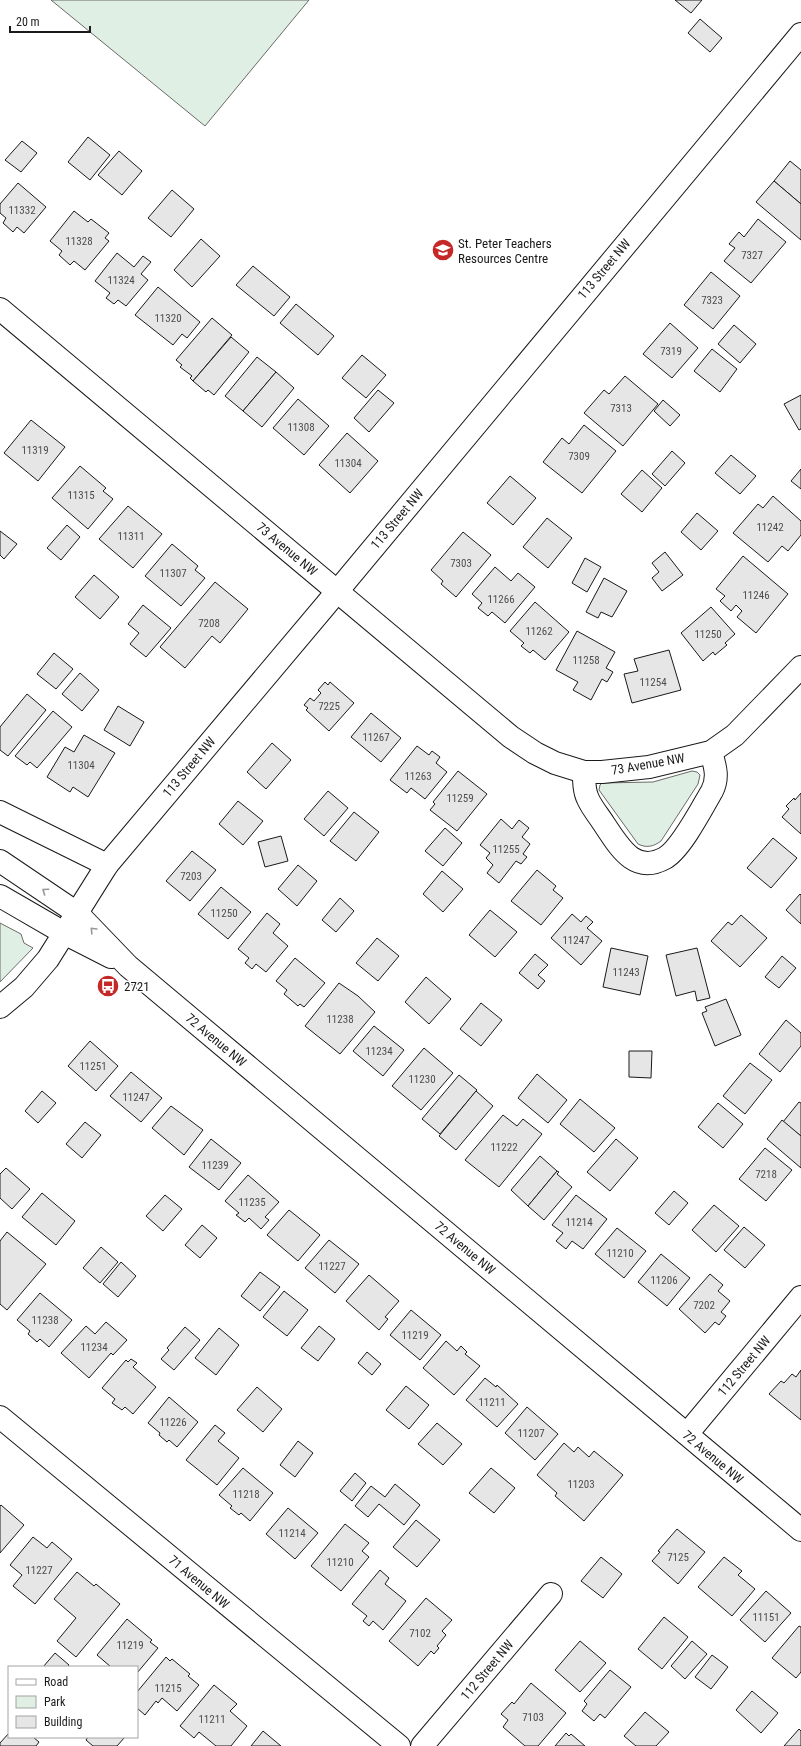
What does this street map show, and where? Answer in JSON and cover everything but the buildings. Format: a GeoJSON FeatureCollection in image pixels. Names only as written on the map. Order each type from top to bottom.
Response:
{"type":"FeatureCollection","features":[{"type":"Feature","properties":{"kind":"street","name":"113 Street NW"},"geometry":{"type":"LineString","coordinates":[[0,1007],[28,981],[48,959],[107,865],[801,34]]}},
{"type":"Feature","properties":{"kind":"street","name":"73 Avenue NW"},"geometry":{"type":"LineString","coordinates":[[0,309],[511,737],[534,753],[555,763],[584,772],[602,772],[649,767],[711,752],[735,735],[801,666]]}},
{"type":"Feature","properties":{"kind":"street"},"geometry":{"type":"LineString","coordinates":[[584,772],[584,785],[588,799],[621,850],[638,862],[656,862],[673,853],[716,784],[716,776],[711,752]]}},
{"type":"Feature","properties":{"kind":"street"},"geometry":{"type":"LineString","coordinates":[[0,812],[107,865]]}},
{"type":"Feature","properties":{"kind":"street","name":"72 Avenue NW"},"geometry":{"type":"LineString","coordinates":[[0,861],[77,913],[128,966],[801,1530]]}},
{"type":"Feature","properties":{"kind":"street","name":"72 Avenue NW"},"geometry":{"type":"LineString","coordinates":[[0,896],[64,933],[128,966]]}},
{"type":"Feature","properties":{"kind":"street","name":"112 Street NW"},"geometry":{"type":"LineString","coordinates":[[686,1434],[801,1297]]}},
{"type":"Feature","properties":{"kind":"street","name":"71 Avenue NW"},"geometry":{"type":"LineString","coordinates":[[0,1417],[399,1746]]}},
{"type":"Feature","properties":{"kind":"street","name":"112 Street NW"},"geometry":{"type":"LineString","coordinates":[[422,1746],[551,1594]]}},
{"type":"Feature","properties":{"kind":"green space"},"geometry":{"type":"Polygon","coordinates":[[[51,0],[309,0],[205,126],[51,0]]]}},
{"type":"Feature","properties":{"kind":"green space"},"geometry":{"type":"Polygon","coordinates":[[[692,771],[697,772],[700,775],[698,784],[661,841],[655,845],[644,846],[638,844],[599,790],[602,783],[653,782],[692,771]]]}},
{"type":"Feature","properties":{"kind":"green space"},"geometry":{"type":"Polygon","coordinates":[[[0,923],[21,934],[24,943],[33,948],[0,982],[0,923]]]}},
{"type":"Feature","properties":{"kind":"place","name":"St. Peter Teachers Resources Centre"},"geometry":{"type":"Point","coordinates":[443,250]}},
{"type":"Feature","properties":{"kind":"place","name":"2721"},"geometry":{"type":"Point","coordinates":[108,986]}}]}
